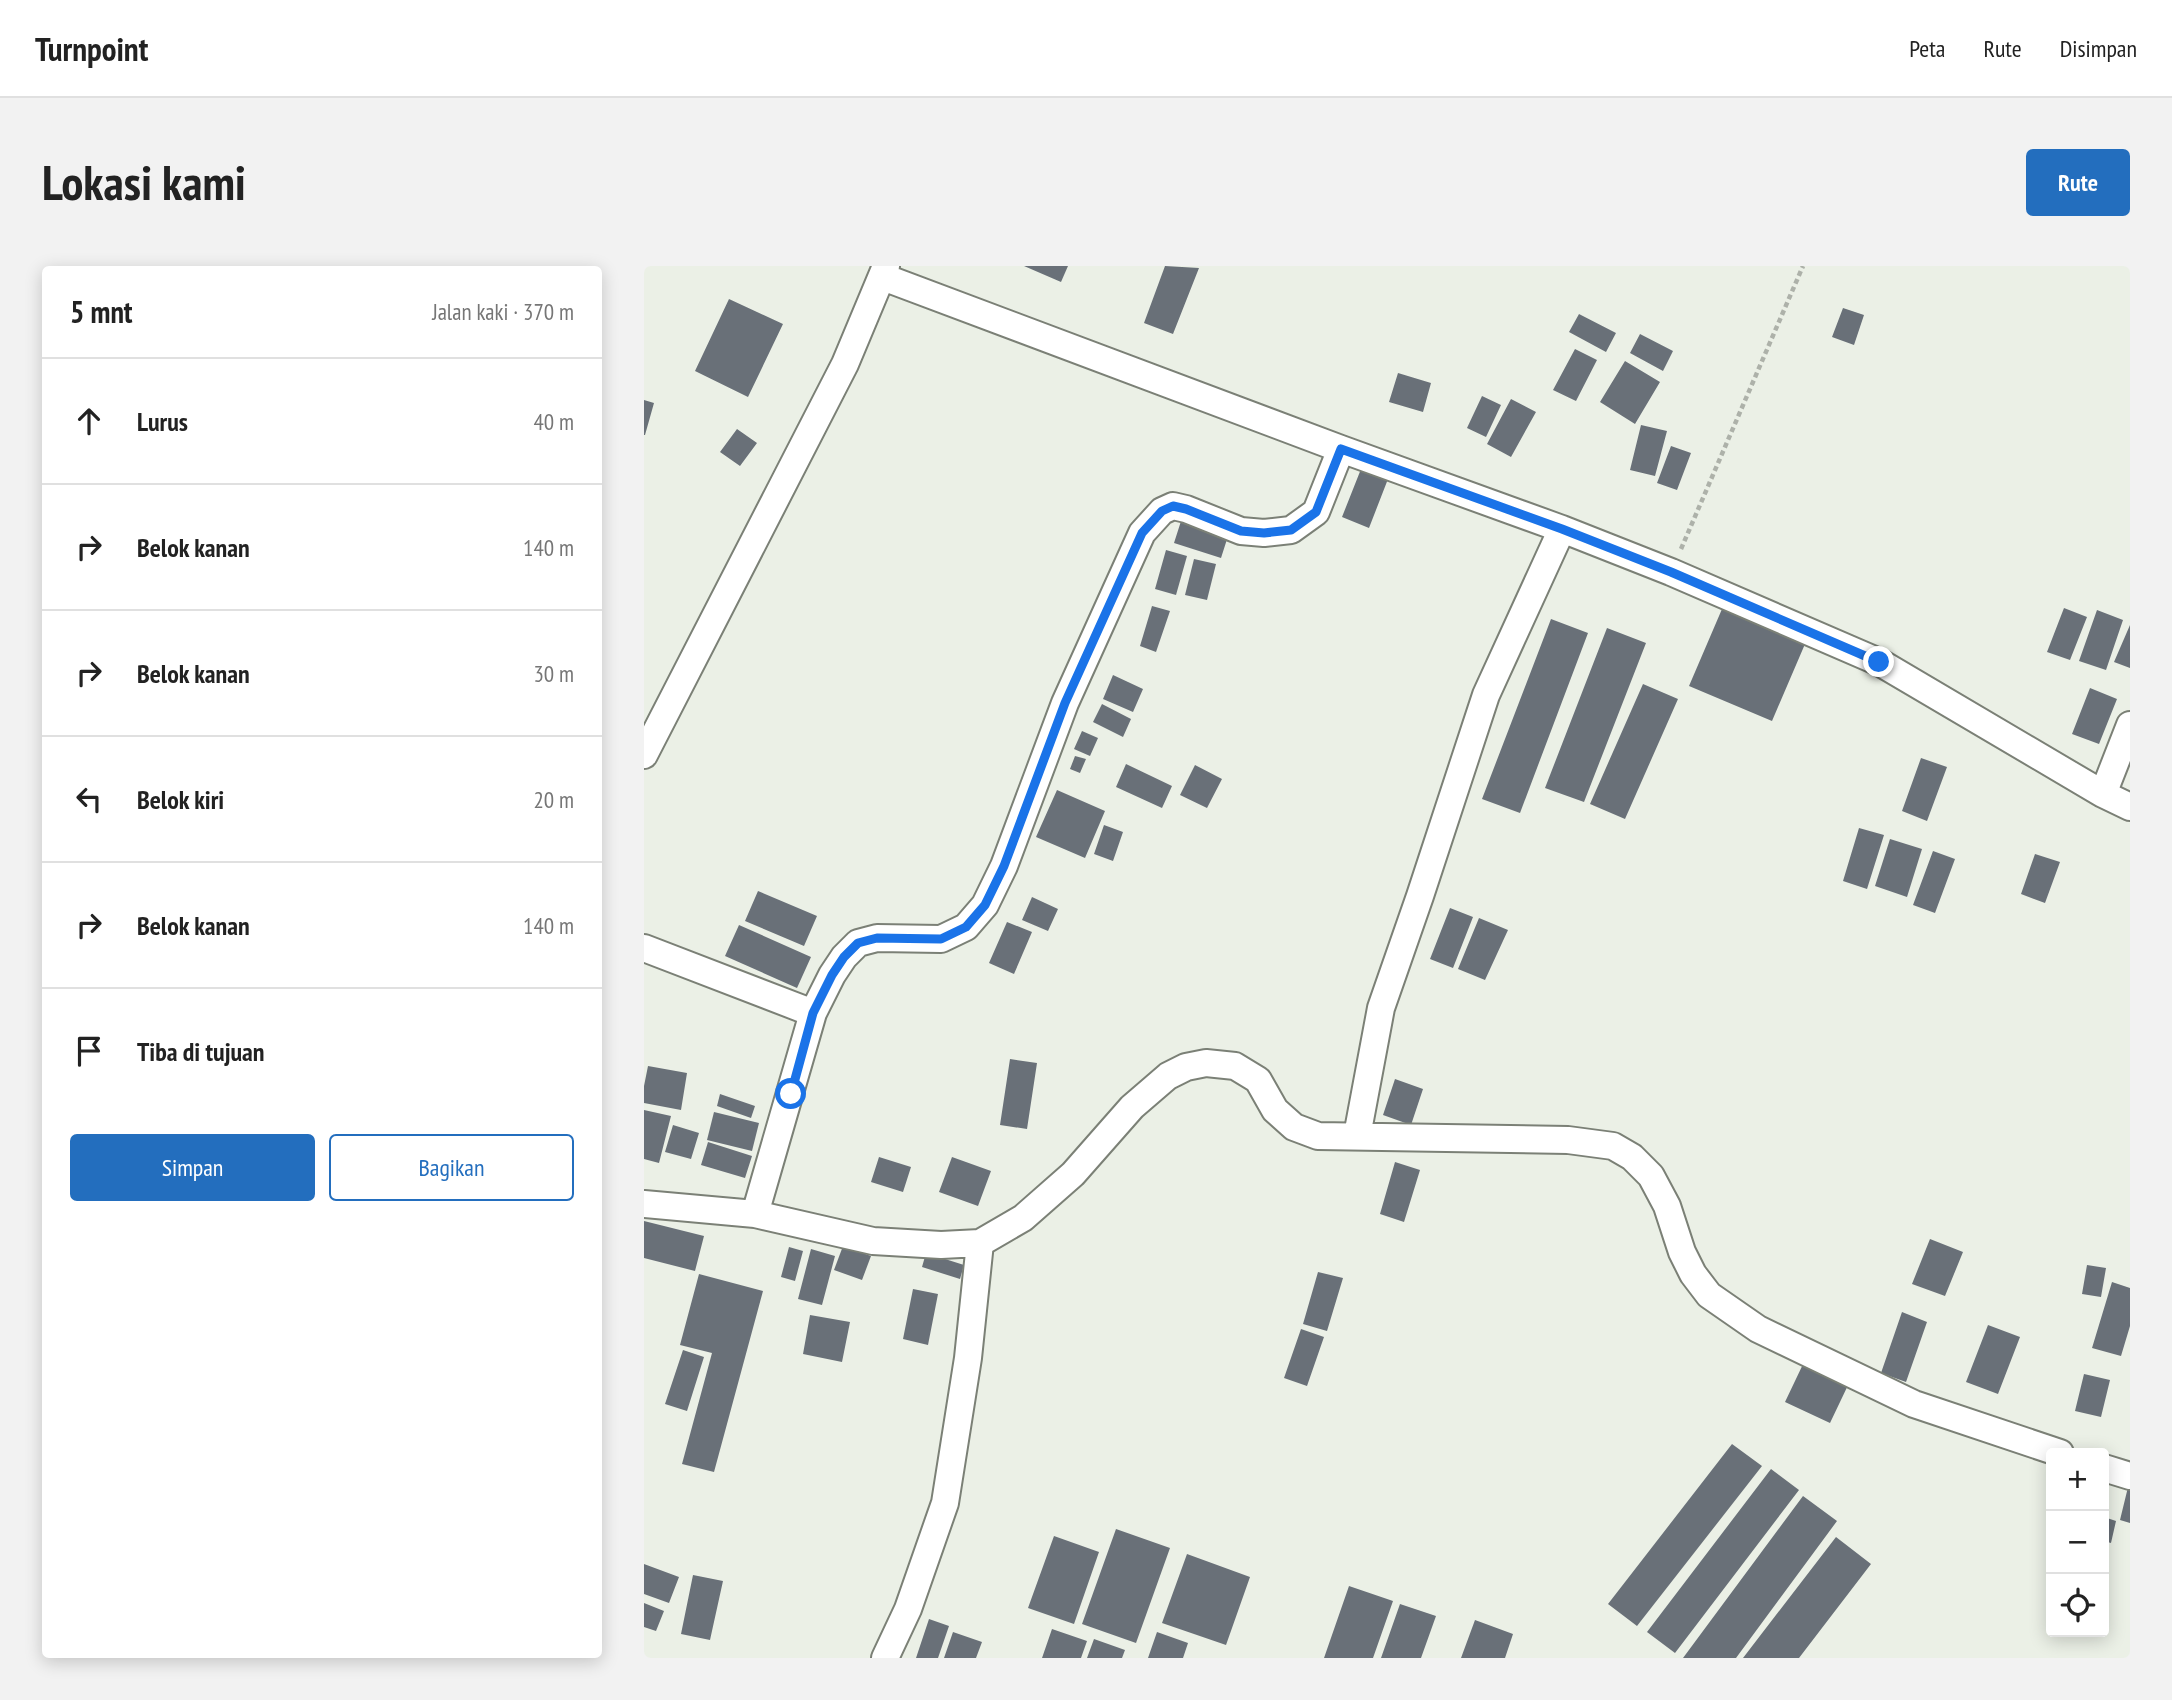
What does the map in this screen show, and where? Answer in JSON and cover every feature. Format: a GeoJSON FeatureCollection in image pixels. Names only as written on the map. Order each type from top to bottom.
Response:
{"type":"FeatureCollection","features":[{"type":"Feature","properties":{"kind":"street"},"geometry":{"type":"LineString","coordinates":[[644,755],[845,364],[885,272],[1341,449],[1562,529],[1671,572],[1879,662],[2102,794],[2130,807]]}},
{"type":"Feature","properties":{"kind":"street"},"geometry":{"type":"LineString","coordinates":[[755,1214],[813,1013],[832,975],[858,943],[877,938],[941,939],[966,927],[985,905],[1004,866],[1065,703],[1142,533],[1162,511],[1173,506],[1241,531],[1264,533],[1291,530],[1316,512],[1341,449]]}},
{"type":"Feature","properties":{"kind":"street"},"geometry":{"type":"LineString","coordinates":[[1357,1136],[1381,1009],[1486,695],[1562,529]]}},
{"type":"Feature","properties":{"kind":"street"},"geometry":{"type":"LineString","coordinates":[[2102,794],[2130,725]]}},
{"type":"Feature","properties":{"kind":"street"},"geometry":{"type":"LineString","coordinates":[[644,948],[813,1013]]}},
{"type":"Feature","properties":{"kind":"street"},"geometry":{"type":"LineString","coordinates":[[644,1204],[755,1214],[873,1241],[941,1245],[980,1242],[1023,1218],[1073,1174],[1132,1107],[1168,1076],[1206,1063],[1236,1066],[1258,1080],[1275,1110],[1294,1127],[1318,1136],[1568,1140],[1613,1146],[1632,1157],[1651,1176],[1667,1206],[1682,1252],[1693,1274],[1709,1295],[1758,1329],[1914,1404],[2046,1448]]}},
{"type":"Feature","properties":{"kind":"street"},"geometry":{"type":"LineString","coordinates":[[885,1658],[908,1609],[945,1503],[968,1358],[980,1242]]}},
{"type":"Feature","properties":{"kind":"street"},"geometry":{"type":"LineString","coordinates":[[2109,1470],[2130,1476]]}},
{"type":"Feature","properties":{"kind":"path"},"geometry":{"type":"LineString","coordinates":[[1671,572],[1803,266]]}},
{"type":"Feature","properties":{"kind":"building"},"geometry":{"type":"Polygon","coordinates":[[[1024,266],[1068,266],[1061,282],[1024,266]]]}},
{"type":"Feature","properties":{"kind":"building"},"geometry":{"type":"Polygon","coordinates":[[[1165,266],[1199,268],[1173,334],[1144,323],[1165,266]]]}},
{"type":"Feature","properties":{"kind":"building"},"geometry":{"type":"Polygon","coordinates":[[[729,299],[783,324],[748,397],[695,371],[729,299]]]}},
{"type":"Feature","properties":{"kind":"building"},"geometry":{"type":"Polygon","coordinates":[[[1843,308],[1864,315],[1854,345],[1832,337],[1843,308]]]}},
{"type":"Feature","properties":{"kind":"building"},"geometry":{"type":"Polygon","coordinates":[[[1579,314],[1616,333],[1606,352],[1569,332],[1579,314]]]}},
{"type":"Feature","properties":{"kind":"building"},"geometry":{"type":"Polygon","coordinates":[[[1640,334],[1673,351],[1663,371],[1630,353],[1640,334]]]}},
{"type":"Feature","properties":{"kind":"building"},"geometry":{"type":"Polygon","coordinates":[[[1575,349],[1597,360],[1576,401],[1553,390],[1575,349]]]}},
{"type":"Feature","properties":{"kind":"building"},"geometry":{"type":"Polygon","coordinates":[[[1625,361],[1660,382],[1635,424],[1600,402],[1625,361]]]}},
{"type":"Feature","properties":{"kind":"building"},"geometry":{"type":"Polygon","coordinates":[[[1398,373],[1431,383],[1423,412],[1389,402],[1398,373]]]}},
{"type":"Feature","properties":{"kind":"building"},"geometry":{"type":"Polygon","coordinates":[[[1482,396],[1501,405],[1486,437],[1467,428],[1482,396]]]}},
{"type":"Feature","properties":{"kind":"building"},"geometry":{"type":"Polygon","coordinates":[[[1511,399],[1536,412],[1511,457],[1487,444],[1511,399]]]}},
{"type":"Feature","properties":{"kind":"building"},"geometry":{"type":"Polygon","coordinates":[[[644,400],[654,403],[645,435],[644,435],[644,400]]]}},
{"type":"Feature","properties":{"kind":"building"},"geometry":{"type":"Polygon","coordinates":[[[1641,425],[1667,431],[1655,476],[1630,470],[1641,425]]]}},
{"type":"Feature","properties":{"kind":"building"},"geometry":{"type":"Polygon","coordinates":[[[737,429],[757,443],[740,466],[720,452],[737,429]]]}},
{"type":"Feature","properties":{"kind":"building"},"geometry":{"type":"Polygon","coordinates":[[[1671,446],[1691,453],[1677,490],[1657,483],[1671,446]]]}},
{"type":"Feature","properties":{"kind":"building"},"geometry":{"type":"Polygon","coordinates":[[[1361,469],[1388,479],[1369,528],[1342,517],[1361,469]]]}},
{"type":"Feature","properties":{"kind":"building"},"geometry":{"type":"Polygon","coordinates":[[[1182,518],[1229,533],[1221,558],[1174,543],[1182,518]]]}},
{"type":"Feature","properties":{"kind":"building"},"geometry":{"type":"Polygon","coordinates":[[[1166,550],[1187,556],[1176,595],[1155,589],[1166,550]]]}},
{"type":"Feature","properties":{"kind":"building"},"geometry":{"type":"Polygon","coordinates":[[[1194,559],[1216,564],[1207,600],[1185,595],[1194,559]]]}},
{"type":"Feature","properties":{"kind":"building"},"geometry":{"type":"Polygon","coordinates":[[[1152,606],[1170,611],[1156,652],[1140,646],[1152,606]]]}},
{"type":"Feature","properties":{"kind":"building"},"geometry":{"type":"Polygon","coordinates":[[[2064,608],[2087,617],[2070,660],[2047,652],[2064,608]]]}},
{"type":"Feature","properties":{"kind":"building"},"geometry":{"type":"Polygon","coordinates":[[[1722,609],[1805,644],[1772,721],[1689,686],[1722,609]]]}},
{"type":"Feature","properties":{"kind":"building"},"geometry":{"type":"Polygon","coordinates":[[[2097,610],[2123,620],[2106,670],[2079,661],[2097,610]]]}},
{"type":"Feature","properties":{"kind":"building"},"geometry":{"type":"Polygon","coordinates":[[[1551,619],[1588,633],[1520,813],[1482,799],[1551,619]]]}},
{"type":"Feature","properties":{"kind":"building"},"geometry":{"type":"Polygon","coordinates":[[[2130,625],[2130,668],[2114,662],[2130,625]]]}},
{"type":"Feature","properties":{"kind":"building"},"geometry":{"type":"Polygon","coordinates":[[[1607,628],[1646,643],[1584,802],[1545,788],[1607,628]]]}},
{"type":"Feature","properties":{"kind":"building"},"geometry":{"type":"Polygon","coordinates":[[[1113,675],[1143,689],[1133,712],[1103,699],[1113,675]]]}},
{"type":"Feature","properties":{"kind":"building"},"geometry":{"type":"Polygon","coordinates":[[[1643,684],[1678,699],[1625,819],[1590,804],[1643,684]]]}},
{"type":"Feature","properties":{"kind":"building"},"geometry":{"type":"Polygon","coordinates":[[[2090,688],[2117,699],[2099,744],[2072,734],[2090,688]]]}},
{"type":"Feature","properties":{"kind":"building"},"geometry":{"type":"Polygon","coordinates":[[[1102,704],[1131,719],[1123,737],[1093,722],[1102,704]]]}},
{"type":"Feature","properties":{"kind":"building"},"geometry":{"type":"Polygon","coordinates":[[[1082,731],[1098,738],[1090,756],[1074,749],[1082,731]]]}},
{"type":"Feature","properties":{"kind":"building"},"geometry":{"type":"Polygon","coordinates":[[[1075,756],[1086,759],[1080,773],[1070,769],[1075,756]]]}},
{"type":"Feature","properties":{"kind":"building"},"geometry":{"type":"Polygon","coordinates":[[[1921,758],[1947,767],[1927,821],[1902,811],[1921,758]]]}},
{"type":"Feature","properties":{"kind":"building"},"geometry":{"type":"Polygon","coordinates":[[[1126,764],[1172,786],[1162,808],[1116,787],[1126,764]]]}},
{"type":"Feature","properties":{"kind":"building"},"geometry":{"type":"Polygon","coordinates":[[[1195,765],[1222,779],[1207,808],[1180,795],[1195,765]]]}},
{"type":"Feature","properties":{"kind":"building"},"geometry":{"type":"Polygon","coordinates":[[[1057,790],[1105,811],[1085,858],[1036,837],[1057,790]]]}},
{"type":"Feature","properties":{"kind":"building"},"geometry":{"type":"Polygon","coordinates":[[[1104,825],[1123,832],[1113,861],[1094,854],[1104,825]]]}},
{"type":"Feature","properties":{"kind":"building"},"geometry":{"type":"Polygon","coordinates":[[[1859,828],[1884,835],[1867,889],[1843,881],[1859,828]]]}},
{"type":"Feature","properties":{"kind":"building"},"geometry":{"type":"Polygon","coordinates":[[[1890,839],[1922,849],[1907,897],[1875,886],[1890,839]]]}},
{"type":"Feature","properties":{"kind":"building"},"geometry":{"type":"Polygon","coordinates":[[[1933,851],[1955,859],[1935,913],[1913,905],[1933,851]]]}},
{"type":"Feature","properties":{"kind":"building"},"geometry":{"type":"Polygon","coordinates":[[[2035,854],[2060,862],[2045,903],[2021,894],[2035,854]]]}},
{"type":"Feature","properties":{"kind":"building"},"geometry":{"type":"Polygon","coordinates":[[[758,891],[817,916],[804,946],[745,921],[758,891]]]}},
{"type":"Feature","properties":{"kind":"building"},"geometry":{"type":"Polygon","coordinates":[[[1032,897],[1058,909],[1048,931],[1022,920],[1032,897]]]}},
{"type":"Feature","properties":{"kind":"building"},"geometry":{"type":"Polygon","coordinates":[[[1450,908],[1473,917],[1453,968],[1430,959],[1450,908]]]}},
{"type":"Feature","properties":{"kind":"building"},"geometry":{"type":"Polygon","coordinates":[[[1479,918],[1508,930],[1485,980],[1458,969],[1479,918]]]}},
{"type":"Feature","properties":{"kind":"building"},"geometry":{"type":"Polygon","coordinates":[[[1007,922],[1032,932],[1014,974],[989,963],[1007,922]]]}},
{"type":"Feature","properties":{"kind":"building"},"geometry":{"type":"Polygon","coordinates":[[[739,925],[811,957],[797,988],[725,956],[739,925]]]}},
{"type":"Feature","properties":{"kind":"building"},"geometry":{"type":"Polygon","coordinates":[[[1010,1059],[1037,1063],[1027,1129],[1000,1125],[1010,1059]]]}},
{"type":"Feature","properties":{"kind":"building"},"geometry":{"type":"Polygon","coordinates":[[[648,1066],[687,1073],[681,1110],[644,1103],[648,1066]]]}},
{"type":"Feature","properties":{"kind":"building"},"geometry":{"type":"Polygon","coordinates":[[[1395,1079],[1423,1089],[1411,1125],[1383,1115],[1395,1079]]]}},
{"type":"Feature","properties":{"kind":"building"},"geometry":{"type":"Polygon","coordinates":[[[720,1094],[755,1106],[751,1118],[717,1106],[720,1094]]]}},
{"type":"Feature","properties":{"kind":"building"},"geometry":{"type":"Polygon","coordinates":[[[644,1110],[671,1116],[659,1163],[644,1159],[644,1110]]]}},
{"type":"Feature","properties":{"kind":"building"},"geometry":{"type":"Polygon","coordinates":[[[714,1112],[759,1123],[752,1151],[707,1140],[714,1112]]]}},
{"type":"Feature","properties":{"kind":"building"},"geometry":{"type":"Polygon","coordinates":[[[673,1125],[699,1133],[691,1159],[665,1152],[673,1125]]]}},
{"type":"Feature","properties":{"kind":"building"},"geometry":{"type":"Polygon","coordinates":[[[708,1142],[752,1156],[745,1178],[701,1165],[708,1142]]]}},
{"type":"Feature","properties":{"kind":"building"},"geometry":{"type":"Polygon","coordinates":[[[879,1157],[911,1167],[903,1192],[871,1182],[879,1157]]]}},
{"type":"Feature","properties":{"kind":"building"},"geometry":{"type":"Polygon","coordinates":[[[952,1157],[991,1171],[978,1206],[939,1192],[952,1157]]]}},
{"type":"Feature","properties":{"kind":"building"},"geometry":{"type":"Polygon","coordinates":[[[1395,1162],[1420,1170],[1404,1222],[1380,1214],[1395,1162]]]}},
{"type":"Feature","properties":{"kind":"building"},"geometry":{"type":"Polygon","coordinates":[[[644,1221],[704,1236],[695,1271],[644,1258],[644,1221]]]}},
{"type":"Feature","properties":{"kind":"building"},"geometry":{"type":"Polygon","coordinates":[[[1930,1239],[1963,1252],[1945,1296],[1912,1284],[1930,1239]]]}},
{"type":"Feature","properties":{"kind":"building"},"geometry":{"type":"Polygon","coordinates":[[[843,1246],[871,1256],[862,1280],[834,1270],[843,1246]]]}},
{"type":"Feature","properties":{"kind":"building"},"geometry":{"type":"Polygon","coordinates":[[[789,1247],[803,1251],[795,1281],[781,1277],[789,1247]]]}},
{"type":"Feature","properties":{"kind":"building"},"geometry":{"type":"Polygon","coordinates":[[[811,1249],[835,1256],[822,1305],[798,1299],[811,1249]]]}},
{"type":"Feature","properties":{"kind":"building"},"geometry":{"type":"Polygon","coordinates":[[[926,1253],[964,1265],[960,1279],[922,1267],[926,1253]]]}},
{"type":"Feature","properties":{"kind":"building"},"geometry":{"type":"Polygon","coordinates":[[[2087,1265],[2106,1268],[2101,1297],[2082,1294],[2087,1265]]]}},
{"type":"Feature","properties":{"kind":"building"},"geometry":{"type":"Polygon","coordinates":[[[1318,1272],[1343,1278],[1327,1331],[1303,1324],[1318,1272]]]}},
{"type":"Feature","properties":{"kind":"building"},"geometry":{"type":"Polygon","coordinates":[[[699,1274],[763,1291],[714,1472],[682,1464],[712,1353],[680,1345],[699,1274]]]}},
{"type":"Feature","properties":{"kind":"building"},"geometry":{"type":"Polygon","coordinates":[[[2112,1282],[2130,1288],[2130,1326],[2121,1356],[2092,1348],[2112,1282]]]}},
{"type":"Feature","properties":{"kind":"building"},"geometry":{"type":"Polygon","coordinates":[[[913,1289],[938,1294],[928,1345],[903,1339],[913,1289]]]}},
{"type":"Feature","properties":{"kind":"building"},"geometry":{"type":"Polygon","coordinates":[[[1902,1312],[1927,1322],[1906,1382],[1881,1373],[1902,1312]]]}},
{"type":"Feature","properties":{"kind":"building"},"geometry":{"type":"Polygon","coordinates":[[[810,1315],[850,1322],[842,1362],[803,1354],[810,1315]]]}},
{"type":"Feature","properties":{"kind":"building"},"geometry":{"type":"Polygon","coordinates":[[[1988,1325],[2020,1337],[1998,1394],[1966,1382],[1988,1325]]]}},
{"type":"Feature","properties":{"kind":"building"},"geometry":{"type":"Polygon","coordinates":[[[1301,1329],[1324,1337],[1307,1386],[1284,1378],[1301,1329]]]}},
{"type":"Feature","properties":{"kind":"building"},"geometry":{"type":"Polygon","coordinates":[[[683,1350],[704,1357],[687,1411],[665,1404],[683,1350]]]}},
{"type":"Feature","properties":{"kind":"building"},"geometry":{"type":"Polygon","coordinates":[[[1805,1360],[1850,1381],[1830,1423],[1785,1402],[1805,1360]]]}},
{"type":"Feature","properties":{"kind":"building"},"geometry":{"type":"Polygon","coordinates":[[[2084,1374],[2110,1380],[2101,1417],[2075,1411],[2084,1374]]]}},
{"type":"Feature","properties":{"kind":"building"},"geometry":{"type":"Polygon","coordinates":[[[1732,1444],[1762,1466],[1637,1626],[1608,1604],[1732,1444]]]}},
{"type":"Feature","properties":{"kind":"building"},"geometry":{"type":"Polygon","coordinates":[[[1771,1469],[1799,1490],[1675,1653],[1647,1632],[1771,1469]]]}},
{"type":"Feature","properties":{"kind":"building"},"geometry":{"type":"Polygon","coordinates":[[[2130,1483],[2130,1523],[2120,1520],[2130,1483]]]}},
{"type":"Feature","properties":{"kind":"building"},"geometry":{"type":"Polygon","coordinates":[[[1803,1496],[1837,1521],[1736,1658],[1683,1658],[1803,1496]]]}},
{"type":"Feature","properties":{"kind":"building"},"geometry":{"type":"Polygon","coordinates":[[[2109,1519],[2116,1521],[2109,1542],[2109,1519]]]}},
{"type":"Feature","properties":{"kind":"building"},"geometry":{"type":"Polygon","coordinates":[[[1116,1529],[1170,1548],[1136,1643],[1082,1624],[1116,1529]]]}},
{"type":"Feature","properties":{"kind":"building"},"geometry":{"type":"Polygon","coordinates":[[[1054,1536],[1099,1552],[1074,1624],[1028,1608],[1054,1536]]]}},
{"type":"Feature","properties":{"kind":"building"},"geometry":{"type":"Polygon","coordinates":[[[1836,1537],[1871,1564],[1799,1658],[1743,1658],[1836,1537]]]}},
{"type":"Feature","properties":{"kind":"building"},"geometry":{"type":"Polygon","coordinates":[[[1187,1554],[1250,1577],[1226,1645],[1162,1623],[1187,1554]]]}},
{"type":"Feature","properties":{"kind":"building"},"geometry":{"type":"Polygon","coordinates":[[[644,1564],[679,1577],[669,1603],[644,1594],[644,1564]]]}},
{"type":"Feature","properties":{"kind":"building"},"geometry":{"type":"Polygon","coordinates":[[[693,1575],[723,1581],[710,1640],[681,1634],[693,1575]]]}},
{"type":"Feature","properties":{"kind":"building"},"geometry":{"type":"Polygon","coordinates":[[[1349,1586],[1393,1601],[1373,1658],[1324,1658],[1349,1586]]]}},
{"type":"Feature","properties":{"kind":"building"},"geometry":{"type":"Polygon","coordinates":[[[644,1603],[664,1611],[656,1631],[644,1627],[644,1603]]]}},
{"type":"Feature","properties":{"kind":"building"},"geometry":{"type":"Polygon","coordinates":[[[1400,1604],[1436,1616],[1421,1658],[1381,1658],[1400,1604]]]}},
{"type":"Feature","properties":{"kind":"building"},"geometry":{"type":"Polygon","coordinates":[[[929,1619],[949,1626],[938,1658],[916,1658],[929,1619]]]}},
{"type":"Feature","properties":{"kind":"building"},"geometry":{"type":"Polygon","coordinates":[[[1475,1620],[1513,1634],[1505,1658],[1461,1658],[1475,1620]]]}},
{"type":"Feature","properties":{"kind":"building"},"geometry":{"type":"Polygon","coordinates":[[[1052,1629],[1087,1641],[1081,1658],[1042,1658],[1052,1629]]]}},
{"type":"Feature","properties":{"kind":"building"},"geometry":{"type":"Polygon","coordinates":[[[953,1632],[982,1642],[976,1658],[944,1658],[953,1632]]]}},
{"type":"Feature","properties":{"kind":"building"},"geometry":{"type":"Polygon","coordinates":[[[1157,1632],[1188,1643],[1183,1658],[1148,1658],[1157,1632]]]}},
{"type":"Feature","properties":{"kind":"building"},"geometry":{"type":"Polygon","coordinates":[[[1094,1639],[1125,1650],[1122,1658],[1087,1658],[1094,1639]]]}},
{"type":"Feature","properties":{"kind":"route"},"geometry":{"type":"LineString","coordinates":[[791,1094],[813,1013],[832,975],[858,943],[877,938],[941,939],[966,927],[985,905],[1004,866],[1065,703],[1142,533],[1162,511],[1173,506],[1241,531],[1264,533],[1291,530],[1316,512],[1341,449],[1562,529],[1671,572],[1879,662]]}}]}
